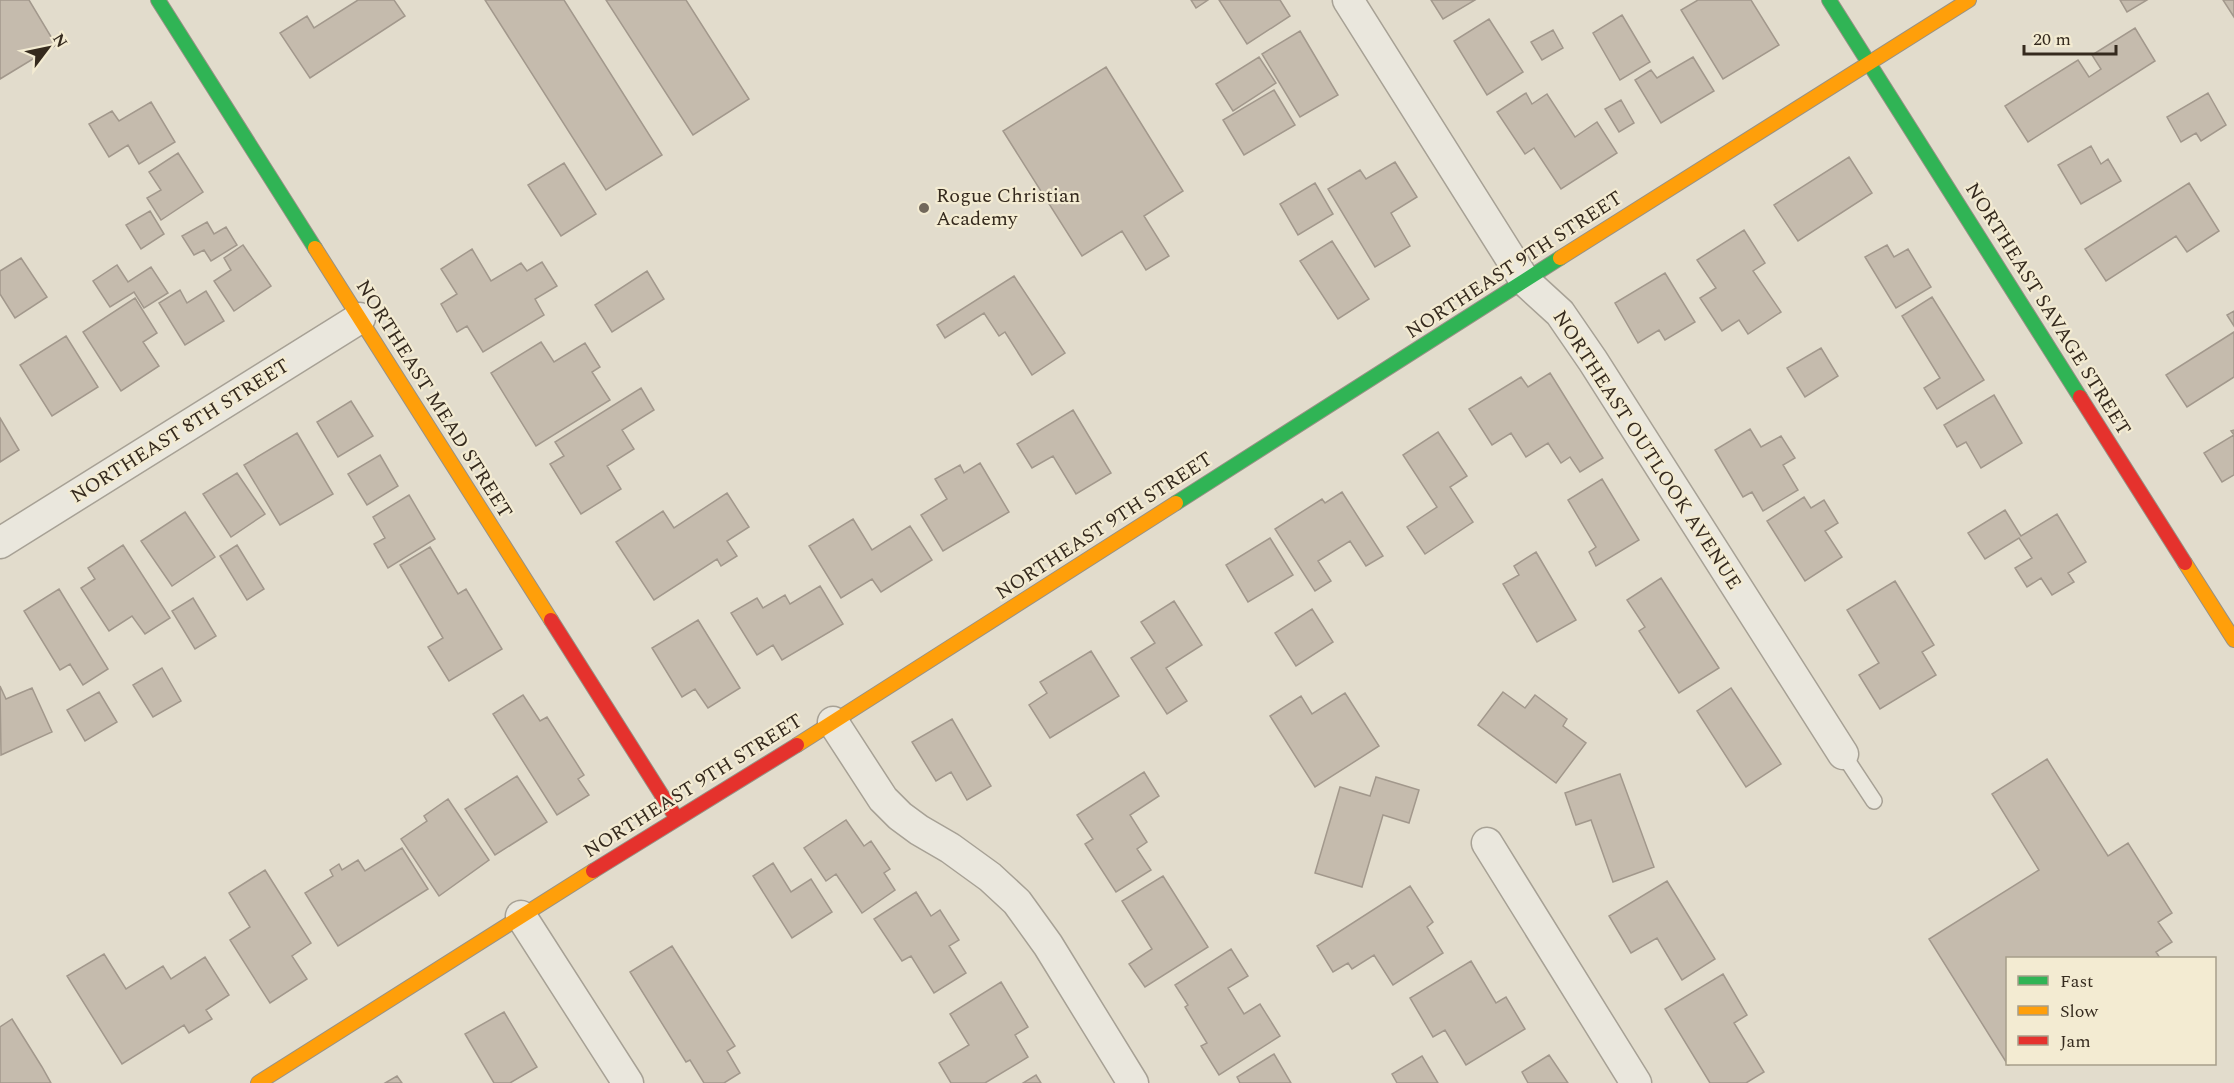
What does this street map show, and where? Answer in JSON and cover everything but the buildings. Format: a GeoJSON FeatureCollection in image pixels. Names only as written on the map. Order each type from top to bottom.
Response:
{"type":"FeatureCollection","features":[{"type":"Feature","properties":{"kind":"street","name":"NORTHEAST MEAD STREET"},"geometry":{"type":"LineString","coordinates":[[158,0],[677,819]]}},
{"type":"Feature","properties":{"kind":"street","name":"NORTHEAST OUTLOOK AVENUE"},"geometry":{"type":"LineString","coordinates":[[1348,0],[1525,281],[1560,313],[1593,361],[1843,754]]}},
{"type":"Feature","properties":{"kind":"street","name":"NORTHEAST SAVAGE STREET"},"geometry":{"type":"LineString","coordinates":[[1829,0],[2234,640]]}},
{"type":"Feature","properties":{"kind":"street","name":"NORTHEAST 9TH STREET"},"geometry":{"type":"LineString","coordinates":[[258,1083],[832,722],[1868,62],[1969,0]]}},
{"type":"Feature","properties":{"kind":"street","name":"NORTHEAST 8TH STREET"},"geometry":{"type":"LineString","coordinates":[[0,543],[360,318]]}},
{"type":"Feature","properties":{"kind":"street"},"geometry":{"type":"LineString","coordinates":[[832,722],[883,799],[900,816],[974,865],[1017,902],[1048,945],[1133,1083]]}},
{"type":"Feature","properties":{"kind":"street"},"geometry":{"type":"LineString","coordinates":[[1487,843],[1636,1083]]}},
{"type":"Feature","properties":{"kind":"street"},"geometry":{"type":"LineString","coordinates":[[521,916],[628,1083]]}},
{"type":"Feature","properties":{"kind":"lane"},"geometry":{"type":"LineString","coordinates":[[1843,754],[1874,801]]}},
{"type":"Feature","properties":{"kind":"traffic: fast"},"geometry":{"type":"LineString","coordinates":[[158,0],[315,248]]}},
{"type":"Feature","properties":{"kind":"traffic: fast"},"geometry":{"type":"LineString","coordinates":[[1829,0],[2080,397]]}},
{"type":"Feature","properties":{"kind":"traffic: fast"},"geometry":{"type":"LineString","coordinates":[[1176,503],[1560,258]]}},
{"type":"Feature","properties":{"kind":"traffic: slow"},"geometry":{"type":"LineString","coordinates":[[1560,258],[1969,0]]}},
{"type":"Feature","properties":{"kind":"traffic: slow"},"geometry":{"type":"LineString","coordinates":[[315,248],[551,620]]}},
{"type":"Feature","properties":{"kind":"traffic: slow"},"geometry":{"type":"LineString","coordinates":[[797,745],[1176,503]]}},
{"type":"Feature","properties":{"kind":"traffic: slow"},"geometry":{"type":"LineString","coordinates":[[2185,563],[2234,640]]}},
{"type":"Feature","properties":{"kind":"traffic: slow"},"geometry":{"type":"LineString","coordinates":[[258,1083],[593,871]]}},
{"type":"Feature","properties":{"kind":"traffic: jam"},"geometry":{"type":"LineString","coordinates":[[2080,397],[2185,563]]}},
{"type":"Feature","properties":{"kind":"traffic: jam"},"geometry":{"type":"LineString","coordinates":[[551,620],[677,819]]}},
{"type":"Feature","properties":{"kind":"traffic: jam"},"geometry":{"type":"LineString","coordinates":[[593,871],[797,745]]}},
{"type":"Feature","properties":{"kind":"place","name":"Rogue Christian Academy"},"geometry":{"type":"Point","coordinates":[924,208]}}]}
